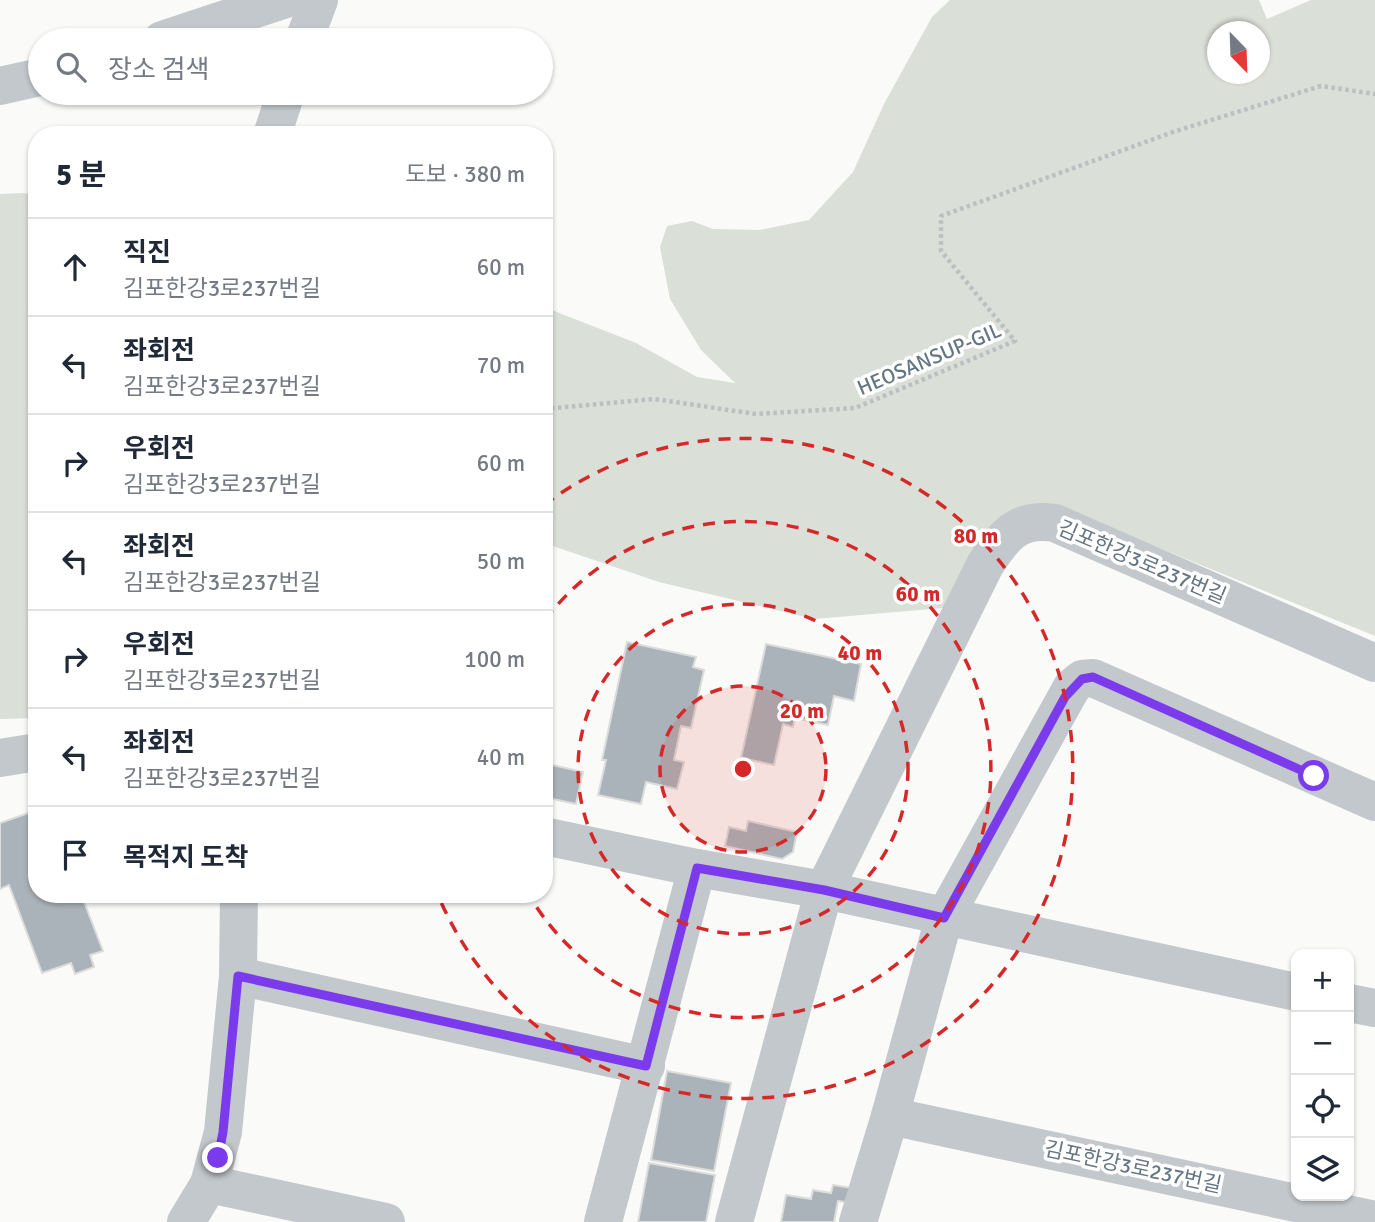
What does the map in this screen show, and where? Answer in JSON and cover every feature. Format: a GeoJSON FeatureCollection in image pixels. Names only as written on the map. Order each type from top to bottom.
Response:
{"type":"FeatureCollection","features":[{"type":"Feature","properties":{"kind":"street"},"geometry":{"type":"LineString","coordinates":[[198,28],[283,0]]}},
{"type":"Feature","properties":{"kind":"street"},"geometry":{"type":"LineString","coordinates":[[308,28],[319,0]]}},
{"type":"Feature","properties":{"kind":"street"},"geometry":{"type":"LineString","coordinates":[[0,86],[28,80]]}},
{"type":"Feature","properties":{"kind":"street"},"geometry":{"type":"LineString","coordinates":[[275,126],[282,105]]}},
{"type":"Feature","properties":{"kind":"street","name":"김포한강3로237번길"},"geometry":{"type":"LineString","coordinates":[[734,1222],[824,890],[985,565],[998,544],[1012,530],[1026,523],[1055,523],[1375,663]]}},
{"type":"Feature","properties":{"kind":"street"},"geometry":{"type":"LineString","coordinates":[[858,1222],[944,918],[1065,697],[1082,679],[1093,677],[1375,802]]}},
{"type":"Feature","properties":{"kind":"street"},"geometry":{"type":"LineString","coordinates":[[0,758],[28,753]]}},
{"type":"Feature","properties":{"kind":"street"},"geometry":{"type":"LineString","coordinates":[[553,838],[697,868],[824,890],[1291,991]]}},
{"type":"Feature","properties":{"kind":"street"},"geometry":{"type":"LineString","coordinates":[[603,1222],[697,868]]}},
{"type":"Feature","properties":{"kind":"street"},"geometry":{"type":"LineString","coordinates":[[186,1222],[209,1184],[223,1132],[238,976],[239,903]]}},
{"type":"Feature","properties":{"kind":"street"},"geometry":{"type":"LineString","coordinates":[[238,976],[646,1066]]}},
{"type":"Feature","properties":{"kind":"street"},"geometry":{"type":"LineString","coordinates":[[1354,1004],[1375,1008]]}},
{"type":"Feature","properties":{"kind":"street","name":"김포한강3로237번길"},"geometry":{"type":"LineString","coordinates":[[890,1115],[1375,1220]]}},
{"type":"Feature","properties":{"kind":"street"},"geometry":{"type":"LineString","coordinates":[[209,1184],[386,1222]]}},
{"type":"Feature","properties":{"kind":"path","name":"HEOSANSUP-GIL"},"geometry":{"type":"LineString","coordinates":[[553,408],[653,399],[756,414],[855,408],[1015,341],[941,251],[941,216],[1176,131],[1321,86],[1375,94]]}},
{"type":"Feature","properties":{"kind":"shaded area"},"geometry":{"type":"Polygon","coordinates":[[[950,0],[1259,0],[1267,19],[1311,0],[1375,0],[1375,636],[1049,503],[943,608],[814,619],[659,582],[553,546],[553,311],[636,343],[697,377],[735,383],[701,350],[670,299],[660,247],[667,226],[692,221],[713,229],[760,230],[809,220],[853,172],[885,102],[932,17],[950,0]]]}},
{"type":"Feature","properties":{"kind":"shaded area"},"geometry":{"type":"Polygon","coordinates":[[[0,194],[28,194],[28,718],[0,719],[0,194]]]}},
{"type":"Feature","properties":{"kind":"building"},"geometry":{"type":"Polygon","coordinates":[[[627,642],[696,657],[693,667],[704,670],[691,728],[681,726],[674,760],[684,762],[677,789],[646,782],[641,804],[598,795],[606,760],[602,760],[627,642]]]}},
{"type":"Feature","properties":{"kind":"building"},"geometry":{"type":"Polygon","coordinates":[[[766,644],[861,664],[854,701],[834,696],[828,725],[795,718],[793,727],[783,724],[774,765],[741,758],[766,644]]]}},
{"type":"Feature","properties":{"kind":"building"},"geometry":{"type":"Polygon","coordinates":[[[553,765],[583,772],[576,804],[553,799],[553,765]]]}},
{"type":"Feature","properties":{"kind":"building"},"geometry":{"type":"Polygon","coordinates":[[[28,813],[28,903],[84,903],[103,951],[90,955],[94,967],[75,974],[71,963],[42,973],[9,885],[0,889],[0,823],[28,813]]]}},
{"type":"Feature","properties":{"kind":"building"},"geometry":{"type":"Polygon","coordinates":[[[748,821],[797,832],[793,852],[782,859],[725,846],[729,827],[746,831],[748,821]]]}},
{"type":"Feature","properties":{"kind":"building"},"geometry":{"type":"Polygon","coordinates":[[[667,1071],[731,1083],[714,1171],[651,1160],[667,1071]]]}},
{"type":"Feature","properties":{"kind":"building"},"geometry":{"type":"Polygon","coordinates":[[[649,1163],[715,1175],[706,1222],[638,1222],[649,1163]]]}},
{"type":"Feature","properties":{"kind":"building"},"geometry":{"type":"Polygon","coordinates":[[[833,1185],[859,1189],[857,1204],[838,1201],[834,1222],[781,1222],[786,1195],[811,1199],[813,1190],[831,1193],[833,1185]]]}},
{"type":"Feature","properties":{"kind":"route"},"geometry":{"type":"LineString","coordinates":[[218,1158],[223,1132],[238,976],[646,1066],[697,868],[824,890],[944,918],[1065,697],[1082,679],[1093,677],[1314,776]]}}]}
